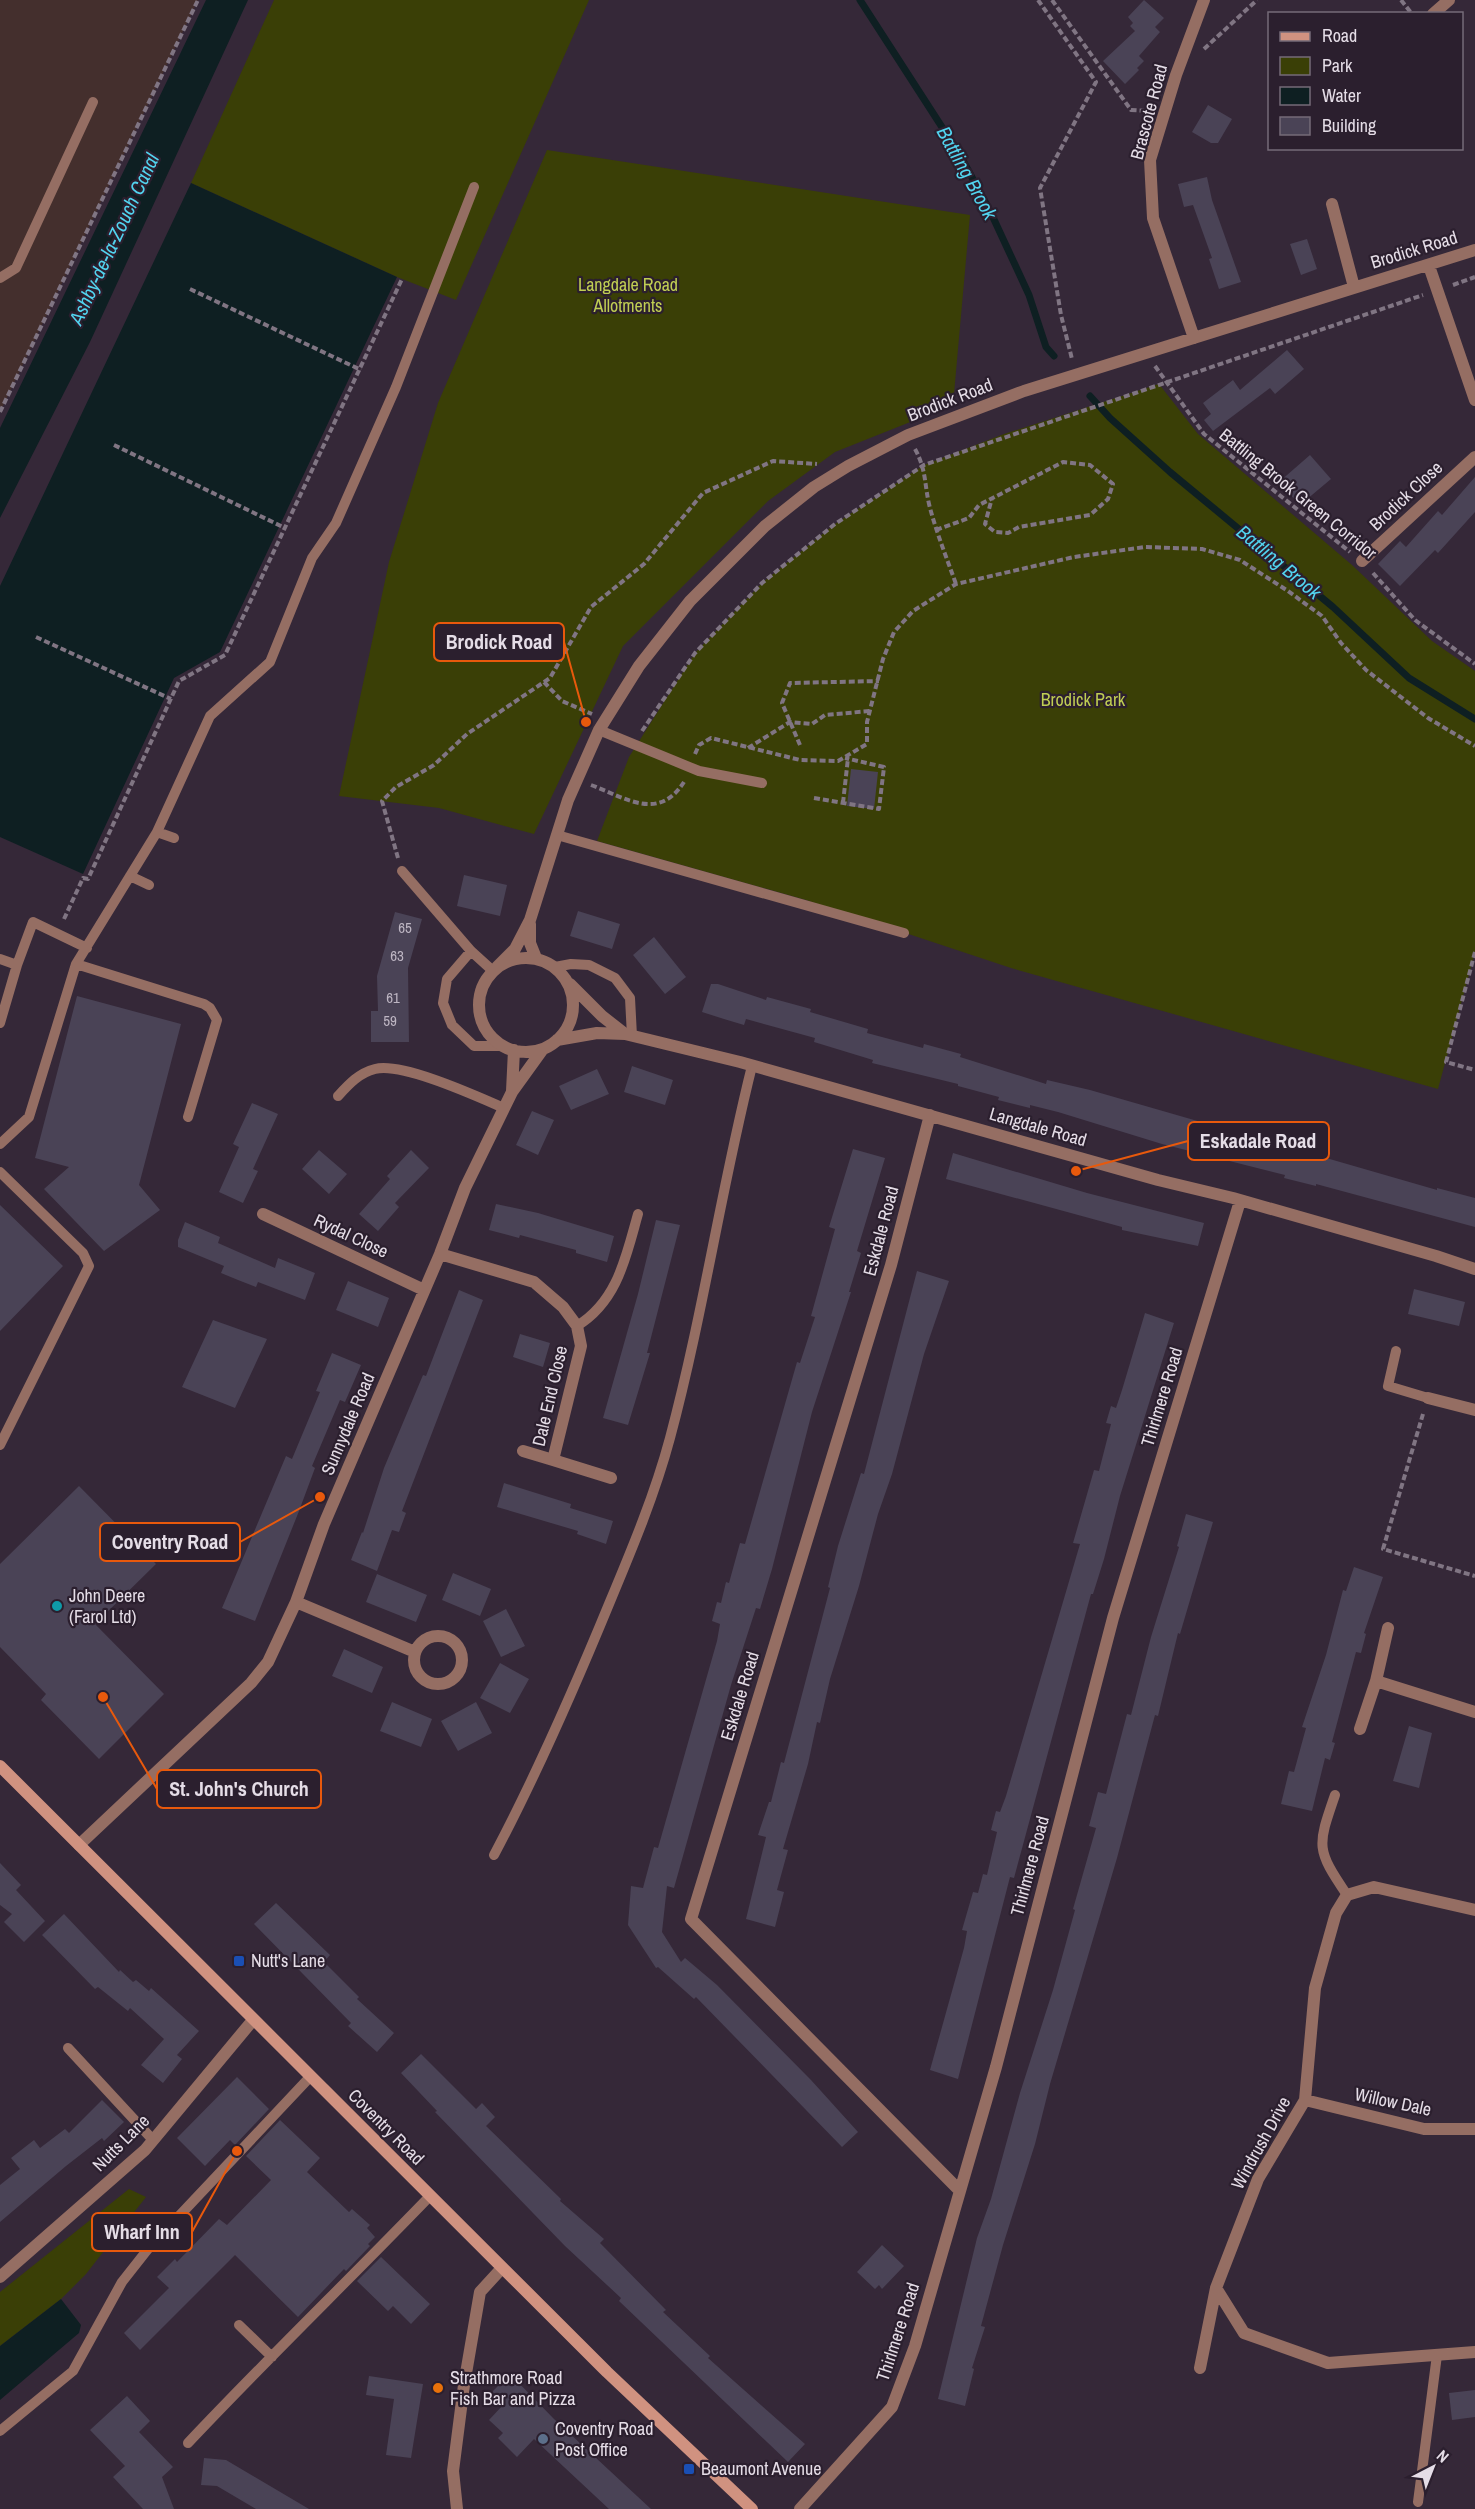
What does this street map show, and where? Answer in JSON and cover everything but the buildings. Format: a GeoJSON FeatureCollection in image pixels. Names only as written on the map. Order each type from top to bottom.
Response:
{"type":"FeatureCollection","features":[{"type":"Feature","properties":{"kind":"main road","name":"Coventry Road"},"geometry":{"type":"LineString","coordinates":[[0,1766],[607,2372],[752,2509]]}},
{"type":"Feature","properties":{"kind":"street","name":"Brascote Road"},"geometry":{"type":"LineString","coordinates":[[1194,338],[1153,218],[1150,160],[1204,0]]}},
{"type":"Feature","properties":{"kind":"street"},"geometry":{"type":"LineString","coordinates":[[1435,12],[1449,0]]}},
{"type":"Feature","properties":{"kind":"street"},"geometry":{"type":"LineString","coordinates":[[1332,204],[1354,287]]}},
{"type":"Feature","properties":{"kind":"street","name":"Brodick Road"},"geometry":{"type":"LineString","coordinates":[[495,969],[515,949],[530,920],[577,780],[603,725],[639,666],[690,601],[765,526],[814,487],[848,466],[908,435],[1024,391],[1475,250]]}},
{"type":"Feature","properties":{"kind":"street"},"geometry":{"type":"LineString","coordinates":[[1429,266],[1475,400]]}},
{"type":"Feature","properties":{"kind":"street","name":"Brodick Close"},"geometry":{"type":"LineString","coordinates":[[1362,561],[1475,457]]}},
{"type":"Feature","properties":{"kind":"street","name":"Brodick Road"},"geometry":{"type":"LineString","coordinates":[[530,920],[530,943],[536,958]]}},
{"type":"Feature","properties":{"kind":"street"},"geometry":{"type":"LineString","coordinates":[[536,958],[555,967],[567,981],[573,996],[572,1016],[566,1030],[557,1041],[543,1049],[530,1052],[508,1048],[490,1035],[482,1019],[479,1003],[484,985],[495,969],[512,960],[536,958]]}},
{"type":"Feature","properties":{"kind":"street","name":"Langdale Road"},"geometry":{"type":"LineString","coordinates":[[567,981],[602,1016],[628,1035]]}},
{"type":"Feature","properties":{"kind":"street","name":"Langdale Road"},"geometry":{"type":"LineString","coordinates":[[557,1041],[597,1033],[628,1035],[930,1115],[1436,1256],[1475,1269]]}},
{"type":"Feature","properties":{"kind":"street","name":"Sunnydale Road"},"geometry":{"type":"LineString","coordinates":[[508,1048],[512,1092]]}},
{"type":"Feature","properties":{"kind":"street","name":"Sunnydale Road"},"geometry":{"type":"LineString","coordinates":[[79,1845],[251,1683],[268,1662],[296,1602],[324,1524],[440,1254],[465,1188],[512,1092],[543,1049]]}},
{"type":"Feature","properties":{"kind":"street","name":"Eskdale Road"},"geometry":{"type":"LineString","coordinates":[[930,1115],[891,1265],[691,1919],[960,2191]]}},
{"type":"Feature","properties":{"kind":"street","name":"Thirlmere Road"},"geometry":{"type":"LineString","coordinates":[[800,2509],[892,2407],[915,2346],[996,2067],[1113,1618],[1240,1201]]}},
{"type":"Feature","properties":{"kind":"street","name":"Rydal Close"},"geometry":{"type":"LineString","coordinates":[[263,1214],[424,1290]]}},
{"type":"Feature","properties":{"kind":"street","name":"Dale End Close"},"geometry":{"type":"LineString","coordinates":[[440,1254],[534,1282],[563,1307],[577,1326],[581,1346],[553,1460],[524,1451]]}},
{"type":"Feature","properties":{"kind":"street"},"geometry":{"type":"LineString","coordinates":[[1428,1398],[1475,1410]]}},
{"type":"Feature","properties":{"kind":"street"},"geometry":{"type":"LineString","coordinates":[[553,1460],[611,1478]]}},
{"type":"Feature","properties":{"kind":"street"},"geometry":{"type":"LineString","coordinates":[[296,1602],[415,1652]]}},
{"type":"Feature","properties":{"kind":"street"},"geometry":{"type":"LineString","coordinates":[[1360,1729],[1376,1682],[1388,1628]]}},
{"type":"Feature","properties":{"kind":"street"},"geometry":{"type":"LineString","coordinates":[[431,1637],[447,1638],[453,1642],[461,1655],[460,1670],[448,1682],[432,1684],[425,1681],[414,1668],[415,1652],[424,1640],[431,1637]]}},
{"type":"Feature","properties":{"kind":"street"},"geometry":{"type":"LineString","coordinates":[[1376,1682],[1475,1712]]}},
{"type":"Feature","properties":{"kind":"street"},"geometry":{"type":"LineString","coordinates":[[1347,1895],[1374,1887],[1475,1910]]}},
{"type":"Feature","properties":{"kind":"street","name":"Windrush Drive"},"geometry":{"type":"LineString","coordinates":[[1200,2368],[1216,2288],[1258,2179],[1305,2100],[1315,1988],[1335,1912],[1347,1895]]}},
{"type":"Feature","properties":{"kind":"street","name":"Nutts Lane"},"geometry":{"type":"LineString","coordinates":[[0,2277],[145,2150],[253,2020]]}},
{"type":"Feature","properties":{"kind":"street","name":"Willow Dale"},"geometry":{"type":"LineString","coordinates":[[1305,2100],[1424,2129],[1475,2129]]}},
{"type":"Feature","properties":{"kind":"street"},"geometry":{"type":"LineString","coordinates":[[457,2509],[453,2471],[464,2385],[480,2292],[502,2268]]}},
{"type":"Feature","properties":{"kind":"street"},"geometry":{"type":"LineString","coordinates":[[1216,2288],[1244,2332],[1328,2363],[1475,2352]]}},
{"type":"Feature","properties":{"kind":"lane"},"geometry":{"type":"LineString","coordinates":[[0,278],[16,268],[93,102]]}},
{"type":"Feature","properties":{"kind":"lane"},"geometry":{"type":"LineString","coordinates":[[0,1144],[29,1117],[76,964],[157,832],[210,716],[270,662],[312,558],[336,523],[396,387],[474,187]]}},
{"type":"Feature","properties":{"kind":"lane"},"geometry":{"type":"LineString","coordinates":[[603,725],[691,768],[762,783]]}},
{"type":"Feature","properties":{"kind":"lane"},"geometry":{"type":"LineString","coordinates":[[157,832],[174,838]]}},
{"type":"Feature","properties":{"kind":"lane"},"geometry":{"type":"LineString","coordinates":[[557,835],[904,933]]}},
{"type":"Feature","properties":{"kind":"lane"},"geometry":{"type":"LineString","coordinates":[[402,871],[471,951],[495,969]]}},
{"type":"Feature","properties":{"kind":"lane"},"geometry":{"type":"LineString","coordinates":[[130,876],[149,885]]}},
{"type":"Feature","properties":{"kind":"lane"},"geometry":{"type":"LineString","coordinates":[[0,1023],[33,922],[87,948]]}},
{"type":"Feature","properties":{"kind":"lane"},"geometry":{"type":"LineString","coordinates":[[471,951],[447,979],[443,1003],[452,1025],[474,1046],[508,1048]]}},
{"type":"Feature","properties":{"kind":"lane"},"geometry":{"type":"LineString","coordinates":[[0,959],[17,966]]}},
{"type":"Feature","properties":{"kind":"lane"},"geometry":{"type":"LineString","coordinates":[[76,964],[204,1005],[214,1013],[217,1020],[188,1117]]}},
{"type":"Feature","properties":{"kind":"lane"},"geometry":{"type":"LineString","coordinates":[[555,967],[571,964],[589,965],[615,978],[630,998],[628,1035]]}},
{"type":"Feature","properties":{"kind":"lane"},"geometry":{"type":"LineString","coordinates":[[494,1855],[521,1804],[579,1677],[643,1521],[666,1450],[692,1350],[723,1188],[752,1066]]}},
{"type":"Feature","properties":{"kind":"lane"},"geometry":{"type":"LineString","coordinates":[[338,1096],[356,1077],[376,1068],[401,1070],[504,1108]]}},
{"type":"Feature","properties":{"kind":"lane"},"geometry":{"type":"LineString","coordinates":[[0,1172],[83,1252],[89,1266],[0,1445]]}},
{"type":"Feature","properties":{"kind":"lane"},"geometry":{"type":"LineString","coordinates":[[577,1326],[588,1319],[615,1288],[638,1214]]}},
{"type":"Feature","properties":{"kind":"lane"},"geometry":{"type":"LineString","coordinates":[[1396,1351],[1388,1386],[1428,1398]]}},
{"type":"Feature","properties":{"kind":"lane"},"geometry":{"type":"LineString","coordinates":[[1335,1795],[1322,1833],[1324,1860],[1347,1895]]}},
{"type":"Feature","properties":{"kind":"lane"},"geometry":{"type":"LineString","coordinates":[[68,2048],[153,2140]]}},
{"type":"Feature","properties":{"kind":"lane"},"geometry":{"type":"LineString","coordinates":[[0,2432],[73,2371],[122,2282],[148,2248],[310,2077]]}},
{"type":"Feature","properties":{"kind":"lane"},"geometry":{"type":"LineString","coordinates":[[188,2444],[430,2196]]}},
{"type":"Feature","properties":{"kind":"lane"},"geometry":{"type":"LineString","coordinates":[[239,2325],[272,2357]]}},
{"type":"Feature","properties":{"kind":"lane"},"geometry":{"type":"LineString","coordinates":[[1418,2502],[1437,2355]]}},
{"type":"Feature","properties":{"kind":"path"},"geometry":{"type":"LineString","coordinates":[[0,412],[198,0]]}},
{"type":"Feature","properties":{"kind":"path"},"geometry":{"type":"LineString","coordinates":[[1038,0],[1096,82],[1040,188],[1061,315],[1077,374]]}},
{"type":"Feature","properties":{"kind":"path"},"geometry":{"type":"LineString","coordinates":[[1052,0],[1131,110],[1165,112]]}},
{"type":"Feature","properties":{"kind":"path"},"geometry":{"type":"LineString","coordinates":[[1202,51],[1257,0]]}},
{"type":"Feature","properties":{"kind":"path"},"geometry":{"type":"LineString","coordinates":[[1401,0],[1410,12]]}},
{"type":"Feature","properties":{"kind":"path"},"geometry":{"type":"LineString","coordinates":[[641,734],[695,653],[762,583],[835,524],[924,465],[1475,277]]}},
{"type":"Feature","properties":{"kind":"path"},"geometry":{"type":"LineString","coordinates":[[58,934],[83,878],[88,879],[179,681],[225,655],[402,279]]}},
{"type":"Feature","properties":{"kind":"path"},"geometry":{"type":"LineString","coordinates":[[190,289],[361,370]]}},
{"type":"Feature","properties":{"kind":"path","name":"Battling Brook Green Corridor"},"geometry":{"type":"LineString","coordinates":[[1146,353],[1204,434],[1362,561],[1415,620],[1475,664]]}},
{"type":"Feature","properties":{"kind":"path"},"geometry":{"type":"LineString","coordinates":[[908,435],[924,465],[928,502],[956,584]]}},
{"type":"Feature","properties":{"kind":"path"},"geometry":{"type":"LineString","coordinates":[[114,445],[285,528]]}},
{"type":"Feature","properties":{"kind":"path"},"geometry":{"type":"LineString","coordinates":[[402,871],[382,801],[396,787],[434,765],[467,734],[550,678],[591,607],[644,564],[703,493],[773,461],[848,466]]}},
{"type":"Feature","properties":{"kind":"path"},"geometry":{"type":"LineString","coordinates":[[936,530],[969,518],[979,505],[992,498],[1063,462],[1090,465],[1113,484],[1108,499],[1090,515],[1019,527],[1008,533],[994,532],[985,524],[992,498]]}},
{"type":"Feature","properties":{"kind":"path"},"geometry":{"type":"LineString","coordinates":[[577,780],[641,805],[658,804],[678,792],[691,768],[699,745],[711,738],[800,760],[838,761],[846,758],[867,744],[867,722],[883,659],[894,632],[913,611],[956,584],[1074,557],[1145,547],[1202,549],[1240,560],[1322,616],[1341,643],[1366,670],[1428,718],[1475,746]]}},
{"type":"Feature","properties":{"kind":"path"},"geometry":{"type":"LineString","coordinates":[[36,637],[171,699]]}},
{"type":"Feature","properties":{"kind":"path"},"geometry":{"type":"LineString","coordinates":[[800,745],[782,703],[790,683],[879,681]]}},
{"type":"Feature","properties":{"kind":"path"},"geometry":{"type":"LineString","coordinates":[[544,682],[562,701],[603,725],[651,738]]}},
{"type":"Feature","properties":{"kind":"path"},"geometry":{"type":"LineString","coordinates":[[747,748],[790,722],[812,724],[825,715],[870,711]]}},
{"type":"Feature","properties":{"kind":"path"},"geometry":{"type":"LineString","coordinates":[[684,751],[694,756]]}},
{"type":"Feature","properties":{"kind":"path"},"geometry":{"type":"LineString","coordinates":[[814,798],[879,809],[884,766],[846,758]]}},
{"type":"Feature","properties":{"kind":"path"},"geometry":{"type":"LineString","coordinates":[[843,803],[846,758]]}},
{"type":"Feature","properties":{"kind":"path"},"geometry":{"type":"LineString","coordinates":[[1475,952],[1446,1062],[1475,1070]]}},
{"type":"Feature","properties":{"kind":"path"},"geometry":{"type":"LineString","coordinates":[[1468,978],[1475,981]]}},
{"type":"Feature","properties":{"kind":"path"},"geometry":{"type":"LineString","coordinates":[[1428,1398],[1383,1549],[1475,1576]]}},
{"type":"Feature","properties":{"kind":"shaded area"},"geometry":{"type":"Polygon","coordinates":[[[0,0],[198,0],[0,412],[0,0]]]}},
{"type":"Feature","properties":{"kind":"green space"},"geometry":{"type":"Polygon","coordinates":[[[274,0],[589,0],[456,300],[397,277],[191,183],[274,0]]]}},
{"type":"Feature","properties":{"kind":"green space","name":"Langdale Road Allotments"},"geometry":{"type":"Polygon","coordinates":[[[547,150],[970,215],[953,405],[835,452],[768,501],[623,646],[534,834],[439,808],[339,796],[389,562],[438,403],[547,150]]]}},
{"type":"Feature","properties":{"kind":"green space","name":"Brodick Park"},"geometry":{"type":"Polygon","coordinates":[[[1159,384],[1198,434],[1352,565],[1432,641],[1475,671],[1475,952],[1438,1089],[1011,968],[806,900],[597,841],[629,757],[695,653],[762,583],[835,524],[924,465],[1004,434],[1159,384]]]}},
{"type":"Feature","properties":{"kind":"green space"},"geometry":{"type":"Polygon","coordinates":[[[129,2189],[146,2197],[86,2274],[61,2299],[0,2346],[0,2292],[129,2189]]]}},
{"type":"Feature","properties":{"kind":"water","name":"Ashby-de-la-Zouch Canal"},"geometry":{"type":"Polygon","coordinates":[[[206,0],[248,0],[90,342],[0,518],[0,428],[206,0]]]}},
{"type":"Feature","properties":{"kind":"water"},"geometry":{"type":"Polygon","coordinates":[[[191,183],[397,277],[220,652],[174,678],[83,874],[0,837],[0,586],[191,183]]]}},
{"type":"Feature","properties":{"kind":"water"},"geometry":{"type":"Polygon","coordinates":[[[61,2299],[81,2325],[79,2333],[0,2400],[0,2346],[61,2299]]]}},
{"type":"Feature","properties":{"kind":"waterway","name":"Battling Brook"},"geometry":{"type":"LineString","coordinates":[[860,0],[960,155],[991,213],[1029,295],[1046,347],[1054,356]]}},
{"type":"Feature","properties":{"kind":"waterway","name":"Battling Brook"},"geometry":{"type":"LineString","coordinates":[[1090,396],[1110,418],[1170,472],[1333,607],[1409,678],[1475,719]]}},
{"type":"Feature","properties":{"kind":"place","name":"Brodick Road"},"geometry":{"type":"Point","coordinates":[586,722]}},
{"type":"Feature","properties":{"kind":"place","name":"Eskadale Road"},"geometry":{"type":"Point","coordinates":[1076,1171]}},
{"type":"Feature","properties":{"kind":"place","name":"Coventry Road"},"geometry":{"type":"Point","coordinates":[320,1497]}},
{"type":"Feature","properties":{"kind":"place","name":"John Deere (Farol Ltd)"},"geometry":{"type":"Point","coordinates":[57,1606]}},
{"type":"Feature","properties":{"kind":"place","name":"St. John's Church"},"geometry":{"type":"Point","coordinates":[103,1697]}},
{"type":"Feature","properties":{"kind":"place","name":"Nutt's Lane"},"geometry":{"type":"Point","coordinates":[239,1961]}},
{"type":"Feature","properties":{"kind":"place","name":"Wharf Inn"},"geometry":{"type":"Point","coordinates":[237,2151]}},
{"type":"Feature","properties":{"kind":"place","name":"Strathmore Road Fish Bar and Pizza"},"geometry":{"type":"Point","coordinates":[438,2388]}},
{"type":"Feature","properties":{"kind":"place","name":"Coventry Road Post Office"},"geometry":{"type":"Point","coordinates":[543,2439]}},
{"type":"Feature","properties":{"kind":"place","name":"Beaumont Avenue"},"geometry":{"type":"Point","coordinates":[689,2469]}}]}
